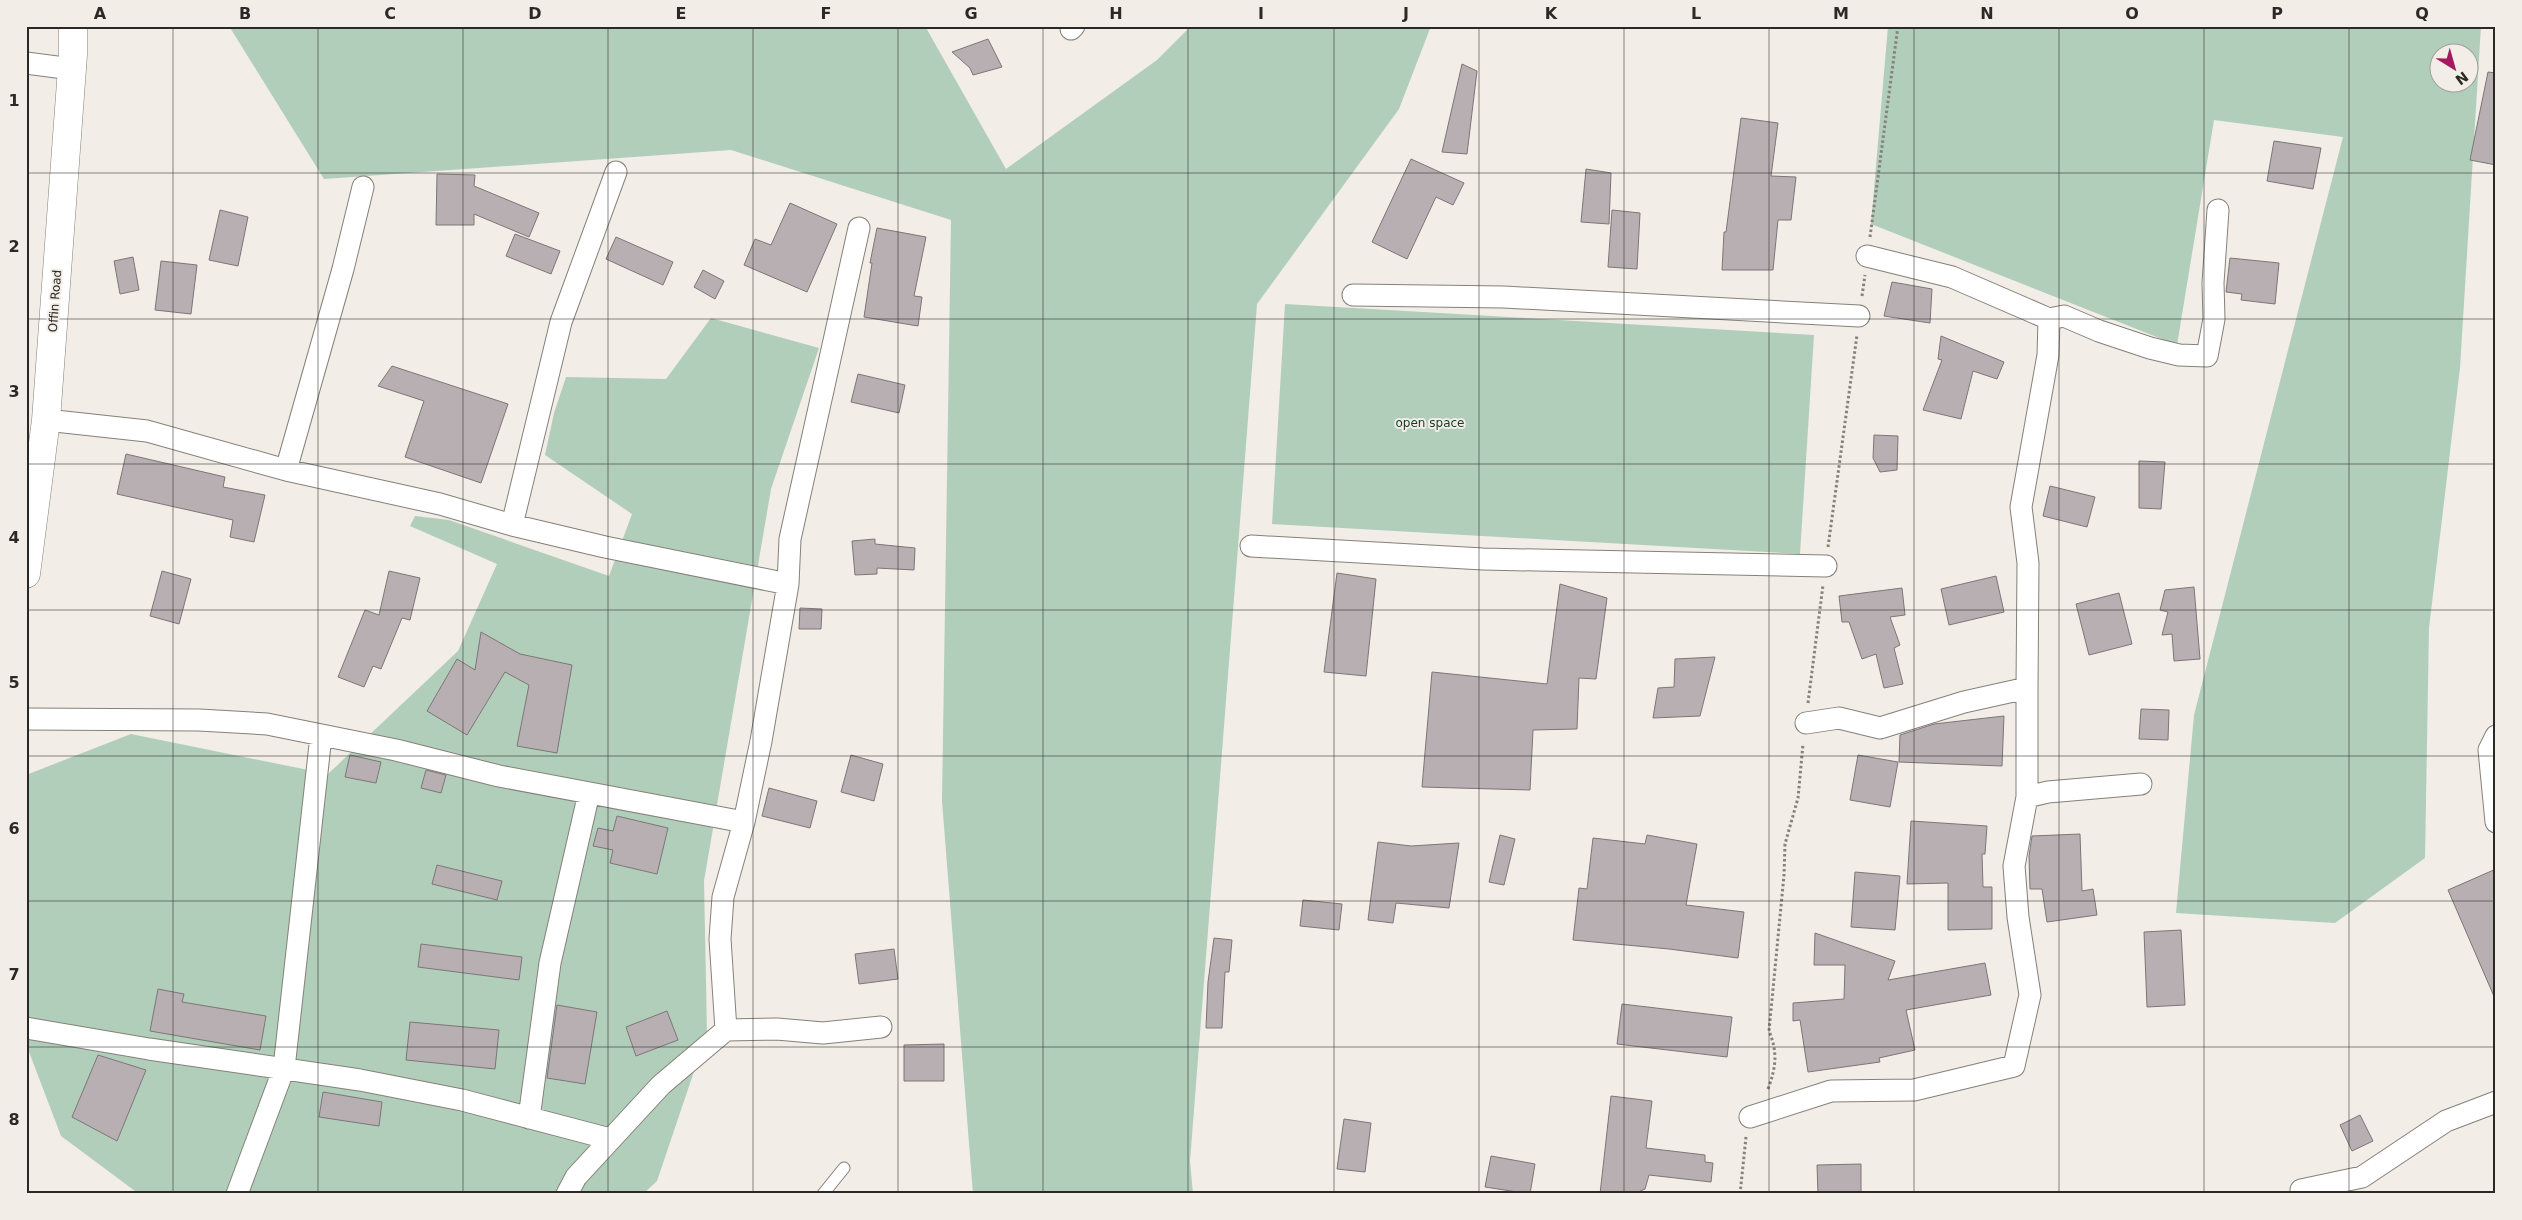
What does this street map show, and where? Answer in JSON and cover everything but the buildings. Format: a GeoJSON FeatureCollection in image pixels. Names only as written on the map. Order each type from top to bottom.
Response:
{"type":"FeatureCollection","features":[{"type":"Feature","properties":{"kind":"street","name":"Offin Road"},"geometry":{"type":"LineString","coordinates":[[26,574],[34,454],[46,420],[72,69],[73,26]]}},
{"type":"Feature","properties":{"kind":"street"},"geometry":{"type":"LineString","coordinates":[[26,62],[72,69]]}},
{"type":"Feature","properties":{"kind":"street"},"geometry":{"type":"LineString","coordinates":[[512,525],[560,322],[616,172]]}},
{"type":"Feature","properties":{"kind":"street"},"geometry":{"type":"LineString","coordinates":[[286,470],[343,269],[363,187]]}},
{"type":"Feature","properties":{"kind":"street"},"geometry":{"type":"LineString","coordinates":[[1868,256],[1952,277],[2049,319],[2064,316],[2099,331],[2150,348],[2179,355],[2207,356],[2214,319],[2213,283],[2218,210]]}},
{"type":"Feature","properties":{"kind":"street"},"geometry":{"type":"LineString","coordinates":[[726,1030],[720,939],[723,897],[744,822],[788,584],[790,539],[859,228]]}},
{"type":"Feature","properties":{"kind":"street"},"geometry":{"type":"LineString","coordinates":[[1353,295],[1504,297],[1860,316]]}},
{"type":"Feature","properties":{"kind":"street"},"geometry":{"type":"LineString","coordinates":[[1750,1117],[1831,1091],[1914,1090],[2014,1066],[2030,995],[2018,917],[2014,866],[2027,797],[2028,563],[2021,507],[2048,355],[2049,319]]}},
{"type":"Feature","properties":{"kind":"street"},"geometry":{"type":"LineString","coordinates":[[46,420],[147,431],[286,470],[440,504],[512,525],[605,547],[788,584]]}},
{"type":"Feature","properties":{"kind":"street"},"geometry":{"type":"LineString","coordinates":[[1251,546],[1483,559],[1826,566]]}},
{"type":"Feature","properties":{"kind":"street"},"geometry":{"type":"LineString","coordinates":[[1806,723],[1839,718],[1880,728],[1964,702],[2027,688]]}},
{"type":"Feature","properties":{"kind":"street"},"geometry":{"type":"LineString","coordinates":[[26,719],[199,720],[267,724],[396,750],[499,776],[744,822]]}},
{"type":"Feature","properties":{"kind":"street"},"geometry":{"type":"LineString","coordinates":[[237,1194],[284,1068],[321,736]]}},
{"type":"Feature","properties":{"kind":"street"},"geometry":{"type":"LineString","coordinates":[[2496,736],[2489,750],[2496,822]]}},
{"type":"Feature","properties":{"kind":"street"},"geometry":{"type":"LineString","coordinates":[[2027,797],[2048,792],[2141,784]]}},
{"type":"Feature","properties":{"kind":"street"},"geometry":{"type":"LineString","coordinates":[[530,1118],[550,963],[588,793]]}},
{"type":"Feature","properties":{"kind":"street"},"geometry":{"type":"LineString","coordinates":[[568,1194],[576,1177],[661,1086],[726,1030],[777,1029],[823,1033],[882,1027]]}},
{"type":"Feature","properties":{"kind":"street"},"geometry":{"type":"LineString","coordinates":[[26,1028],[149,1049],[284,1068],[462,1100],[610,1139]]}},
{"type":"Feature","properties":{"kind":"street"},"geometry":{"type":"LineString","coordinates":[[2300,1190],[2362,1177],[2446,1121],[2496,1102]]}},
{"type":"Feature","properties":{"kind":"lane"},"geometry":{"type":"LineString","coordinates":[[824,1194],[844,1168]]}},
{"type":"Feature","properties":{"kind":"path"},"geometry":{"type":"LineString","coordinates":[[1740,1194],[1743,1148],[1750,1117],[1768,1091],[1775,1071],[1776,1046],[1768,1031],[1784,875],[1785,844],[1798,798],[1826,566],[1898,26]]}},
{"type":"Feature","properties":{"kind":"green space"},"geometry":{"type":"Polygon","coordinates":[[[229,26],[925,26],[1006,169],[1157,60],[1191,26],[1431,26],[1399,109],[1257,304],[1190,1161],[1193,1194],[973,1194],[942,801],[951,220],[731,150],[324,179],[229,26]]]}},
{"type":"Feature","properties":{"kind":"green space"},"geometry":{"type":"Polygon","coordinates":[[[1888,26],[2481,26],[2480,42],[2430,42],[2430,92],[2477,92],[2460,368],[2429,628],[2425,858],[2335,923],[2176,913],[2194,715],[2343,137],[2214,120],[2177,345],[1871,224],[1888,26]]]}},
{"type":"Feature","properties":{"kind":"green space","name":"open space"},"geometry":{"type":"Polygon","coordinates":[[[1285,304],[1814,335],[1800,554],[1272,524],[1285,304]]]}},
{"type":"Feature","properties":{"kind":"green space"},"geometry":{"type":"Polygon","coordinates":[[[711,318],[819,348],[771,489],[704,881],[707,1033],[657,1181],[643,1194],[139,1194],[61,1136],[26,1044],[26,775],[131,734],[328,774],[458,651],[497,564],[410,526],[415,516],[449,520],[609,576],[632,514],[545,455],[554,413],[566,377],[666,379],[711,318]]]}}]}
